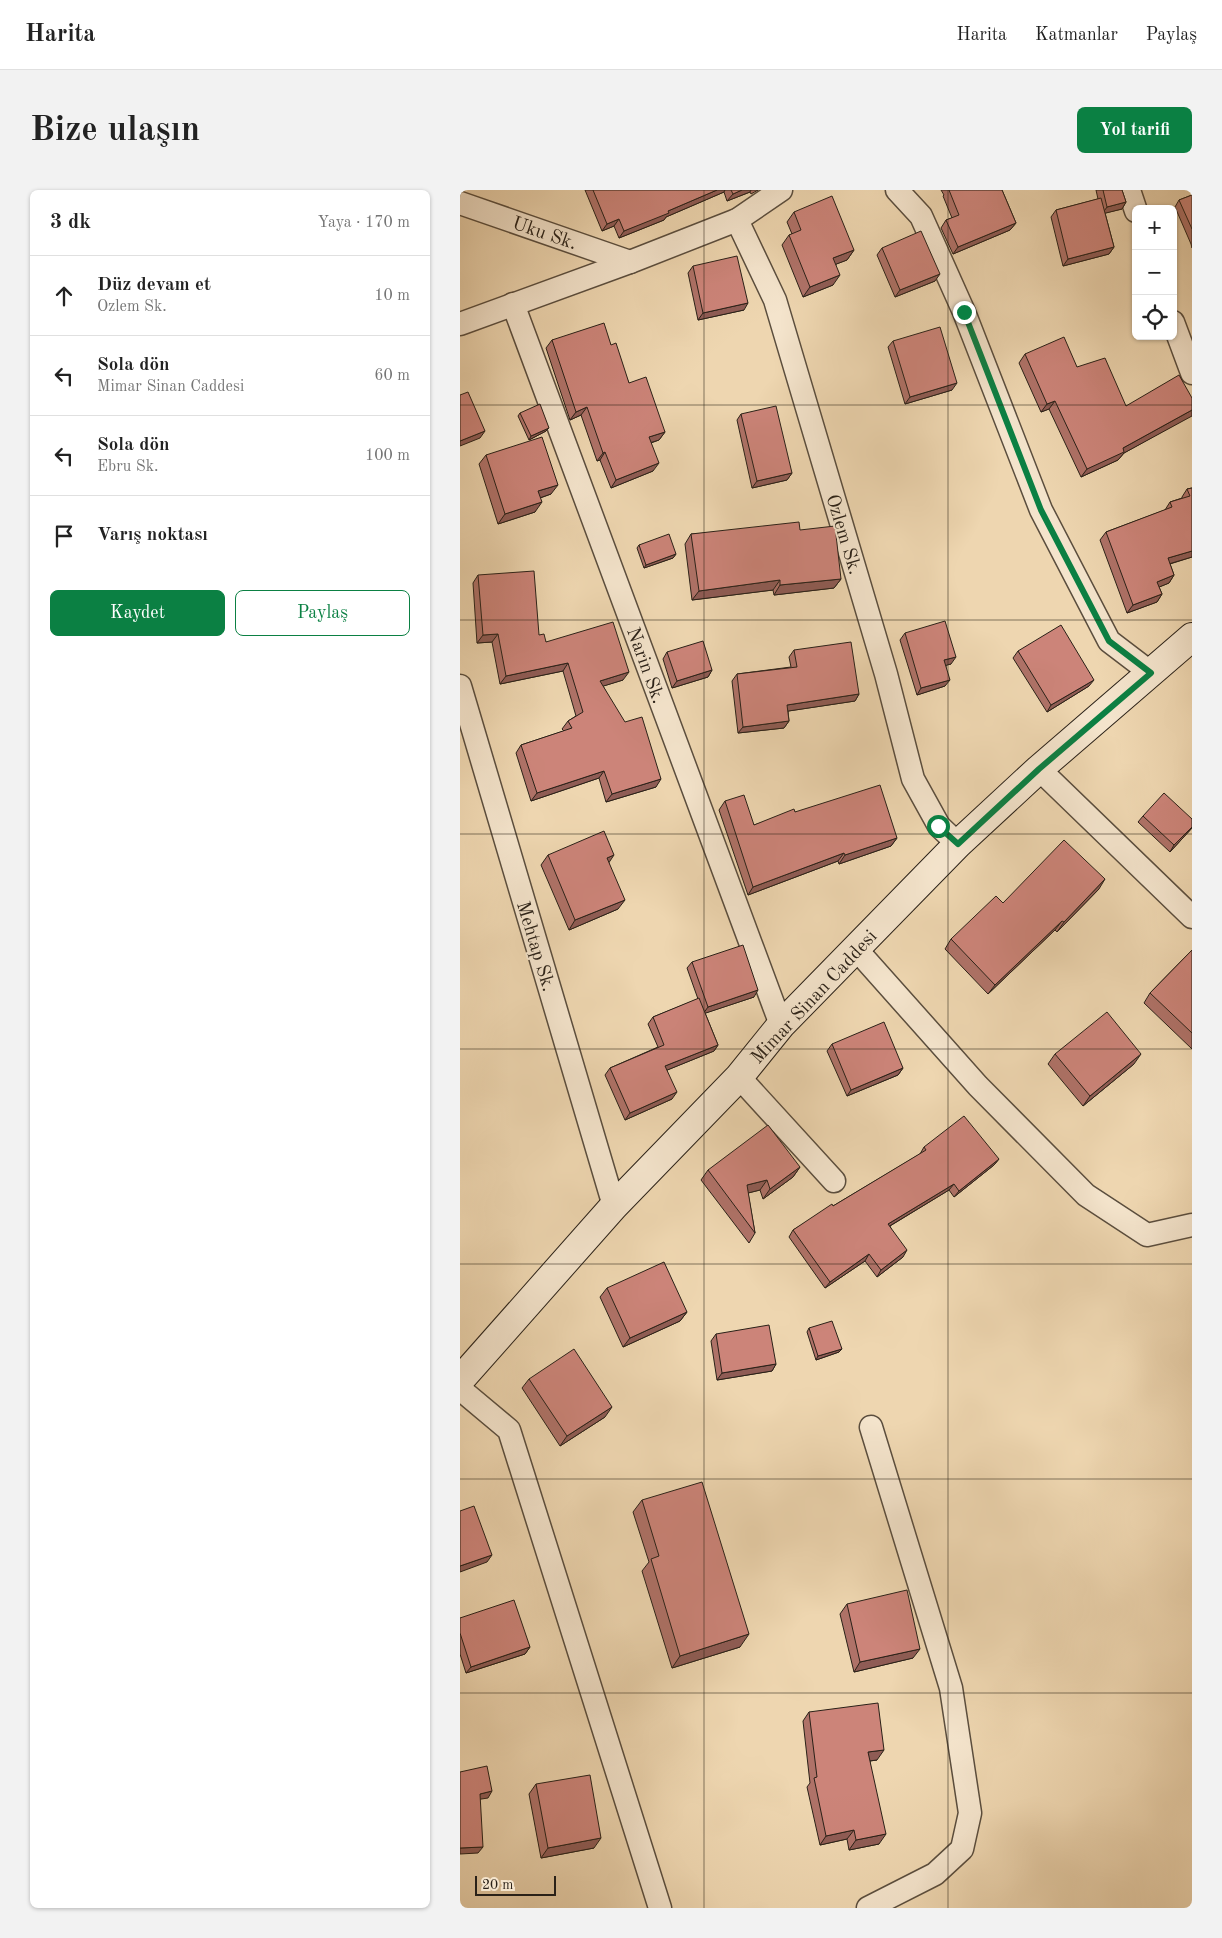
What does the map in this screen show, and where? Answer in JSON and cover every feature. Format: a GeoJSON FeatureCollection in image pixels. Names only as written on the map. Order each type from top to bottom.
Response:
{"type":"FeatureCollection","features":[{"type":"Feature","properties":{"kind":"street"},"geometry":{"type":"LineString","coordinates":[[460,324],[630,262],[737,220],[781,190]]}},
{"type":"Feature","properties":{"kind":"street"},"geometry":{"type":"LineString","coordinates":[[897,190],[921,216],[964,312],[1041,510],[1109,641],[1151,673]]}},
{"type":"Feature","properties":{"kind":"street"},"geometry":{"type":"LineString","coordinates":[[1129,190],[1134,205]]}},
{"type":"Feature","properties":{"kind":"street","name":"Uku Sk."},"geometry":{"type":"LineString","coordinates":[[460,203],[630,262]]}},
{"type":"Feature","properties":{"kind":"street","name":"Ozlem Sk."},"geometry":{"type":"LineString","coordinates":[[737,220],[776,300],[884,664],[913,779],[938,826],[958,844]]}},
{"type":"Feature","properties":{"kind":"street","name":"Narin Sk."},"geometry":{"type":"LineString","coordinates":[[513,304],[781,1025]]}},
{"type":"Feature","properties":{"kind":"street"},"geometry":{"type":"LineString","coordinates":[[1177,333],[1192,374]]}},
{"type":"Feature","properties":{"kind":"street","name":"Mimar Sinan Caddesi"},"geometry":{"type":"LineString","coordinates":[[460,1380],[614,1206],[739,1078],[781,1025],[958,844],[1039,769],[1192,638]]}},
{"type":"Feature","properties":{"kind":"street","name":"Mehtap Sk."},"geometry":{"type":"LineString","coordinates":[[460,686],[614,1206]]}},
{"type":"Feature","properties":{"kind":"street"},"geometry":{"type":"LineString","coordinates":[[1039,769],[1192,918]]}},
{"type":"Feature","properties":{"kind":"street"},"geometry":{"type":"LineString","coordinates":[[856,949],[978,1086],[1086,1195],[1147,1235],[1192,1225]]}},
{"type":"Feature","properties":{"kind":"street"},"geometry":{"type":"LineString","coordinates":[[739,1078],[834,1181]]}},
{"type":"Feature","properties":{"kind":"street"},"geometry":{"type":"LineString","coordinates":[[460,1389],[509,1430],[660,1908]]}},
{"type":"Feature","properties":{"kind":"street"},"geometry":{"type":"LineString","coordinates":[[868,1908],[935,1874],[962,1849],[970,1813],[951,1688],[871,1427]]}},
{"type":"Feature","properties":{"kind":"building"},"geometry":{"type":"Polygon","coordinates":[[[593,190],[717,190],[668,211],[669,213],[624,231],[619,219],[607,224],[593,190]]]}},
{"type":"Feature","properties":{"kind":"building"},"geometry":{"type":"Polygon","coordinates":[[[731,190],[742,190],[733,194],[731,190]]]}},
{"type":"Feature","properties":{"kind":"building"},"geometry":{"type":"Polygon","coordinates":[[[949,190],[1002,190],[1016,223],[958,247],[946,220],[959,215],[949,190]]]}},
{"type":"Feature","properties":{"kind":"building"},"geometry":{"type":"Polygon","coordinates":[[[1103,190],[1122,190],[1126,202],[1107,207],[1103,190]]]}},
{"type":"Feature","properties":{"kind":"building"},"geometry":{"type":"Polygon","coordinates":[[[1192,195],[1192,229],[1179,200],[1192,195]]]}},
{"type":"Feature","properties":{"kind":"building"},"geometry":{"type":"Polygon","coordinates":[[[832,196],[854,250],[833,258],[840,275],[810,287],[789,235],[801,230],[794,212],[832,196]]]}},
{"type":"Feature","properties":{"kind":"building"},"geometry":{"type":"Polygon","coordinates":[[[1101,198],[1114,247],[1068,259],[1056,210],[1101,198]]]}},
{"type":"Feature","properties":{"kind":"building"},"geometry":{"type":"Polygon","coordinates":[[[921,231],[940,274],[900,290],[882,248],[921,231]]]}},
{"type":"Feature","properties":{"kind":"building"},"geometry":{"type":"Polygon","coordinates":[[[737,256],[748,303],[703,313],[693,266],[737,256]]]}},
{"type":"Feature","properties":{"kind":"building"},"geometry":{"type":"Polygon","coordinates":[[[604,323],[611,345],[616,343],[629,383],[646,377],[665,432],[649,437],[659,463],[616,480],[605,452],[603,453],[587,407],[576,412],[552,340],[604,323]]]}},
{"type":"Feature","properties":{"kind":"building"},"geometry":{"type":"Polygon","coordinates":[[[940,327],[957,383],[910,397],[893,341],[940,327]]]}},
{"type":"Feature","properties":{"kind":"building"},"geometry":{"type":"Polygon","coordinates":[[[1064,337],[1077,367],[1105,358],[1126,406],[1179,375],[1192,398],[1192,410],[1123,448],[1124,452],[1087,469],[1055,401],[1047,404],[1025,354],[1064,337]]]}},
{"type":"Feature","properties":{"kind":"building"},"geometry":{"type":"Polygon","coordinates":[[[468,392],[485,431],[460,441],[460,395],[468,392]]]}},
{"type":"Feature","properties":{"kind":"building"},"geometry":{"type":"Polygon","coordinates":[[[540,404],[549,428],[531,436],[520,413],[540,404]]]}},
{"type":"Feature","properties":{"kind":"building"},"geometry":{"type":"Polygon","coordinates":[[[776,406],[792,473],[757,481],[741,414],[776,406]]]}},
{"type":"Feature","properties":{"kind":"building"},"geometry":{"type":"Polygon","coordinates":[[[542,437],[558,485],[538,491],[542,502],[505,514],[486,455],[542,437]]]}},
{"type":"Feature","properties":{"kind":"building"},"geometry":{"type":"Polygon","coordinates":[[[1192,488],[1192,551],[1168,558],[1174,575],[1157,582],[1162,594],[1133,605],[1106,532],[1172,507],[1170,502],[1190,496],[1187,489],[1192,488]]]}},
{"type":"Feature","properties":{"kind":"building"},"geometry":{"type":"Polygon","coordinates":[[[799,522],[800,530],[835,526],[841,579],[780,585],[780,580],[699,591],[691,534],[799,522]]]}},
{"type":"Feature","properties":{"kind":"building"},"geometry":{"type":"Polygon","coordinates":[[[669,534],[676,554],[646,565],[639,545],[669,534]]]}},
{"type":"Feature","properties":{"kind":"building"},"geometry":{"type":"Polygon","coordinates":[[[534,571],[539,635],[544,634],[546,642],[613,622],[629,672],[600,681],[625,722],[642,717],[661,779],[612,794],[604,771],[537,793],[521,745],[572,728],[568,721],[583,712],[568,663],[506,676],[498,634],[483,635],[478,575],[534,571]]]}},
{"type":"Feature","properties":{"kind":"building"},"geometry":{"type":"Polygon","coordinates":[[[945,621],[956,657],[944,660],[950,680],[921,688],[905,633],[945,621]]]}},
{"type":"Feature","properties":{"kind":"building"},"geometry":{"type":"Polygon","coordinates":[[[1061,625],[1094,680],[1051,705],[1018,651],[1061,625]]]}},
{"type":"Feature","properties":{"kind":"building"},"geometry":{"type":"Polygon","coordinates":[[[703,641],[712,670],[677,681],[667,652],[703,641]]]}},
{"type":"Feature","properties":{"kind":"building"},"geometry":{"type":"Polygon","coordinates":[[[851,642],[859,694],[787,705],[789,721],[743,727],[737,674],[797,667],[794,650],[851,642]]]}},
{"type":"Feature","properties":{"kind":"building"},"geometry":{"type":"Polygon","coordinates":[[[880,785],[897,838],[845,855],[844,853],[753,887],[725,801],[744,795],[754,825],[794,809],[795,812],[880,785]]]}},
{"type":"Feature","properties":{"kind":"building"},"geometry":{"type":"Polygon","coordinates":[[[1164,793],[1192,819],[1192,827],[1174,845],[1143,816],[1164,793]]]}},
{"type":"Feature","properties":{"kind":"building"},"geometry":{"type":"Polygon","coordinates":[[[604,831],[614,855],[607,858],[625,900],[575,920],[548,855],[604,831]]]}},
{"type":"Feature","properties":{"kind":"building"},"geometry":{"type":"Polygon","coordinates":[[[1064,840],[1105,879],[1064,922],[1062,921],[995,985],[951,939],[996,896],[1003,903],[1064,840]]]}},
{"type":"Feature","properties":{"kind":"building"},"geometry":{"type":"Polygon","coordinates":[[[743,945],[758,990],[708,1007],[692,962],[743,945]]]}},
{"type":"Feature","properties":{"kind":"building"},"geometry":{"type":"Polygon","coordinates":[[[1192,950],[1192,1033],[1150,993],[1192,950]]]}},
{"type":"Feature","properties":{"kind":"building"},"geometry":{"type":"Polygon","coordinates":[[[699,998],[718,1045],[665,1066],[677,1092],[630,1113],[610,1068],[664,1045],[653,1017],[699,998]]]}},
{"type":"Feature","properties":{"kind":"building"},"geometry":{"type":"Polygon","coordinates":[[[1107,1012],[1141,1054],[1090,1096],[1055,1054],[1107,1012]]]}},
{"type":"Feature","properties":{"kind":"building"},"geometry":{"type":"Polygon","coordinates":[[[884,1022],[903,1068],[851,1090],[832,1044],[884,1022]]]}},
{"type":"Feature","properties":{"kind":"building"},"geometry":{"type":"Polygon","coordinates":[[[964,1116],[999,1159],[959,1191],[954,1184],[888,1224],[907,1250],[881,1270],[869,1254],[830,1282],[793,1230],[832,1204],[833,1206],[926,1150],[924,1147],[964,1116]]]}},
{"type":"Feature","properties":{"kind":"building"},"geometry":{"type":"Polygon","coordinates":[[[768,1125],[800,1167],[770,1189],[767,1180],[747,1185],[755,1233],[708,1170],[768,1125]]]}},
{"type":"Feature","properties":{"kind":"building"},"geometry":{"type":"Polygon","coordinates":[[[664,1262],[687,1312],[630,1338],[607,1288],[664,1262]]]}},
{"type":"Feature","properties":{"kind":"building"},"geometry":{"type":"Polygon","coordinates":[[[832,1321],[842,1349],[818,1356],[809,1328],[832,1321]]]}},
{"type":"Feature","properties":{"kind":"building"},"geometry":{"type":"Polygon","coordinates":[[[769,1325],[776,1364],[722,1373],[716,1334],[769,1325]]]}},
{"type":"Feature","properties":{"kind":"building"},"geometry":{"type":"Polygon","coordinates":[[[574,1349],[612,1407],[567,1436],[529,1379],[574,1349]]]}},
{"type":"Feature","properties":{"kind":"building"},"geometry":{"type":"Polygon","coordinates":[[[702,1482],[749,1634],[680,1656],[651,1559],[659,1556],[642,1500],[702,1482]]]}},
{"type":"Feature","properties":{"kind":"building"},"geometry":{"type":"Polygon","coordinates":[[[474,1506],[492,1555],[460,1566],[460,1511],[474,1506]]]}},
{"type":"Feature","properties":{"kind":"building"},"geometry":{"type":"Polygon","coordinates":[[[907,1590],[920,1649],[860,1662],[847,1604],[907,1590]]]}},
{"type":"Feature","properties":{"kind":"building"},"geometry":{"type":"Polygon","coordinates":[[[514,1600],[530,1647],[471,1667],[460,1633],[460,1618],[514,1600]]]}},
{"type":"Feature","properties":{"kind":"building"},"geometry":{"type":"Polygon","coordinates":[[[878,1703],[884,1750],[868,1752],[886,1834],[856,1840],[854,1830],[826,1836],[814,1778],[817,1777],[809,1712],[878,1703]]]}},
{"type":"Feature","properties":{"kind":"building"},"geometry":{"type":"Polygon","coordinates":[[[487,1766],[492,1791],[480,1794],[483,1847],[460,1848],[460,1772],[487,1766]]]}},
{"type":"Feature","properties":{"kind":"building"},"geometry":{"type":"Polygon","coordinates":[[[590,1775],[601,1838],[548,1848],[536,1784],[590,1775]]]}},
{"type":"Feature","properties":{"kind":"route"},"geometry":{"type":"LineString","coordinates":[[938,826],[958,844],[1039,769],[1151,673],[1109,641],[1041,510],[964,312]]}}]}
